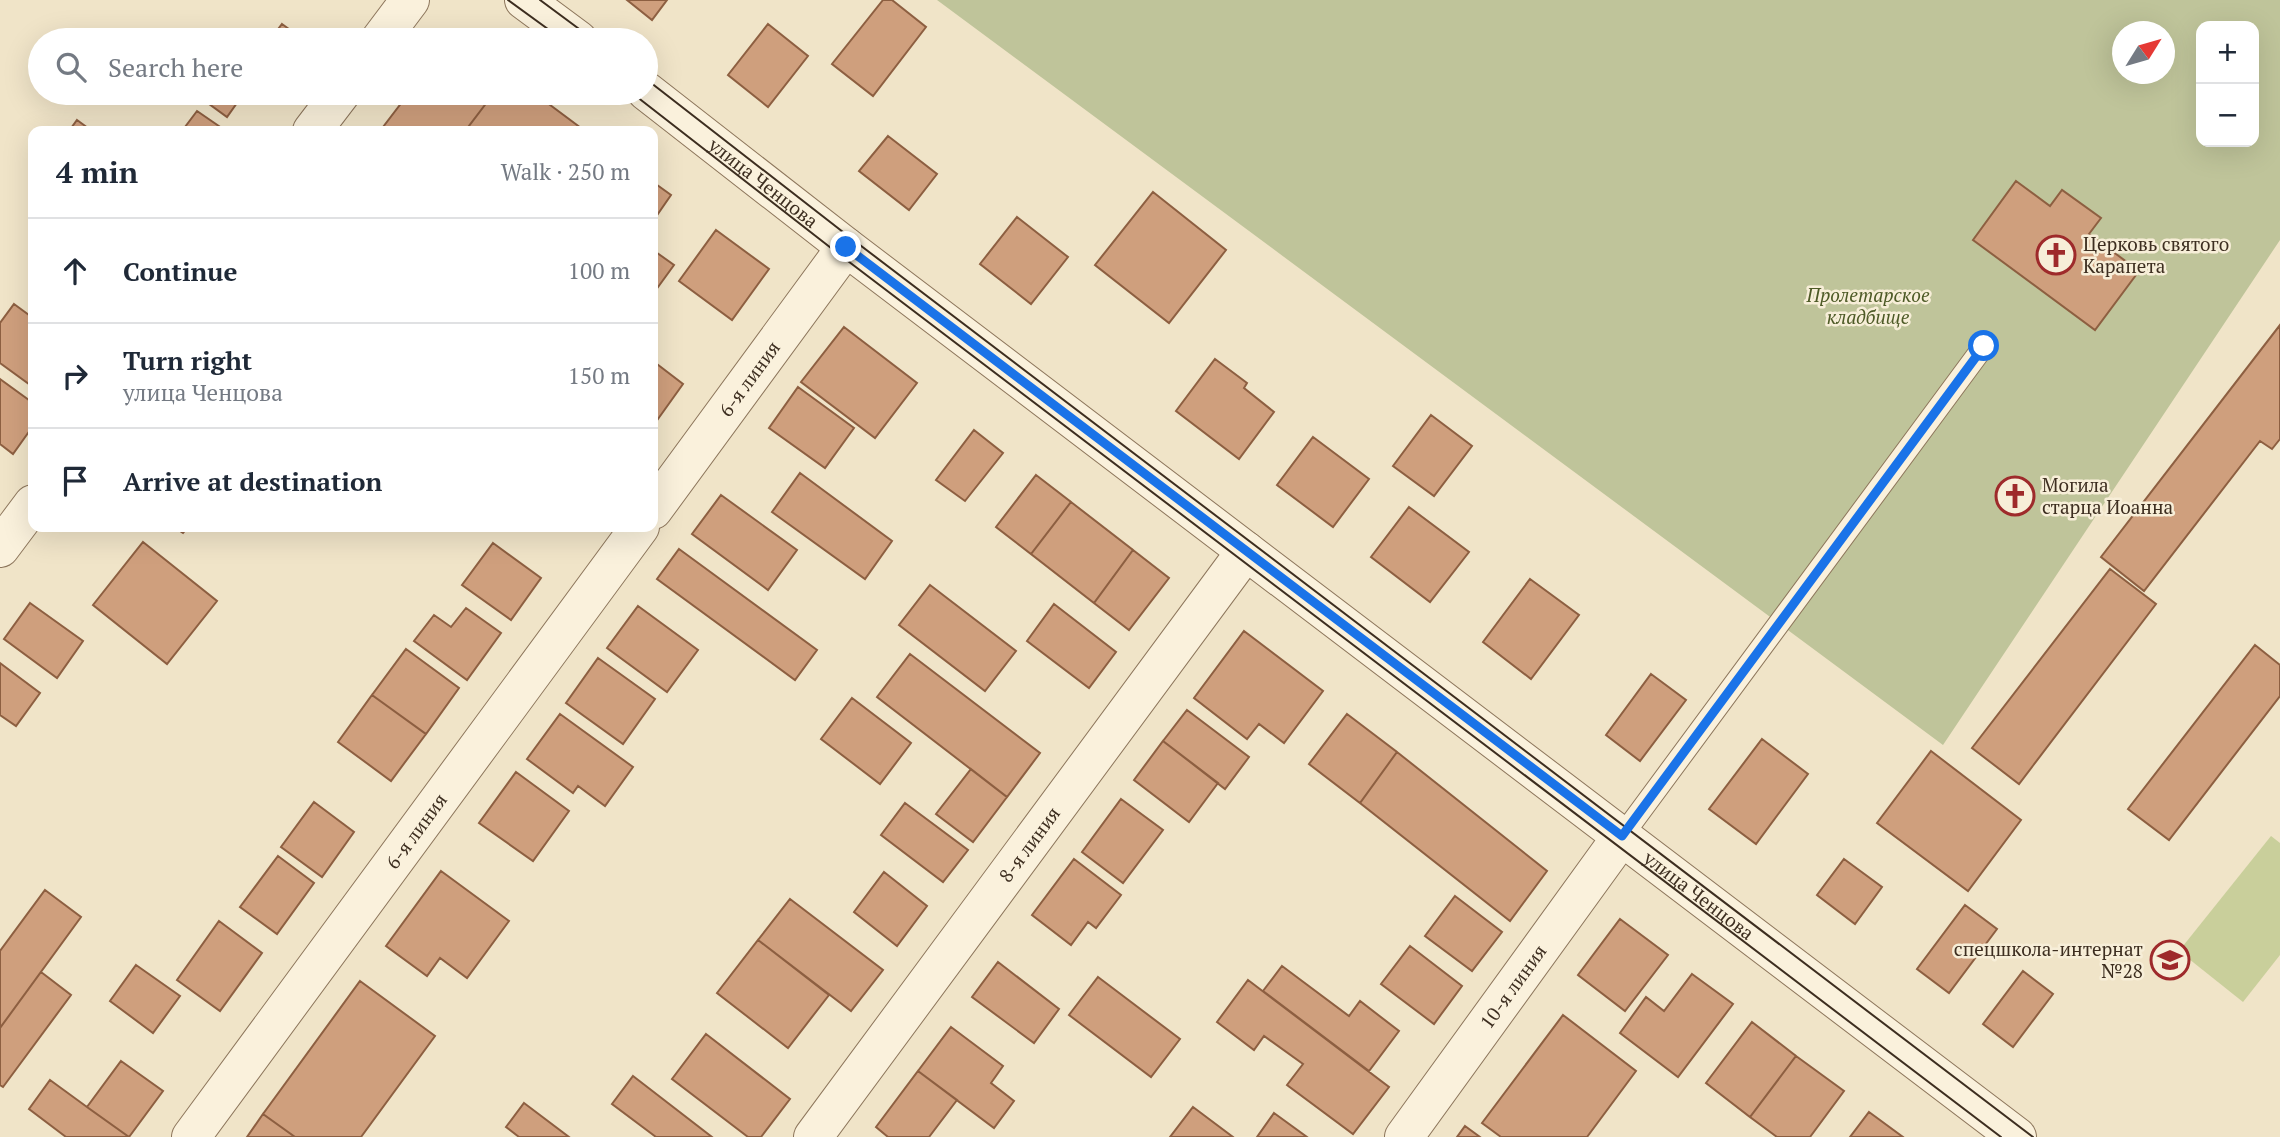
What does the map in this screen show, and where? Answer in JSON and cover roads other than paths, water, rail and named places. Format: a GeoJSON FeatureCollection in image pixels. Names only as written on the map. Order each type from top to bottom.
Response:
{"type":"FeatureCollection","features":[{"type":"Feature","properties":{"kind":"street"},"geometry":{"type":"LineString","coordinates":[[389,28],[410,0]]}},
{"type":"Feature","properties":{"kind":"street"},"geometry":{"type":"LineString","coordinates":[[524,0],[562,28]]}},
{"type":"Feature","properties":{"kind":"street","name":"улица Ченцова"},"geometry":{"type":"LineString","coordinates":[[658,100],[846,247],[1622,836],[2010,1135]]}},
{"type":"Feature","properties":{"kind":"street"},"geometry":{"type":"LineString","coordinates":[[316,126],[332,105]]}},
{"type":"Feature","properties":{"kind":"street","name":"6-я линия"},"geometry":{"type":"LineString","coordinates":[[658,503],[846,247]]}},
{"type":"Feature","properties":{"kind":"street"},"geometry":{"type":"LineString","coordinates":[[0,548],[28,511]]}},
{"type":"Feature","properties":{"kind":"street","name":"6-я линия"},"geometry":{"type":"LineString","coordinates":[[191,1137],[636,532]]}},
{"type":"Feature","properties":{"kind":"street","name":"8-я линия"},"geometry":{"type":"LineString","coordinates":[[813,1137],[1246,551]]}},
{"type":"Feature","properties":{"kind":"street","name":"10-я линия"},"geometry":{"type":"LineString","coordinates":[[1404,1137],[1622,836]]}},
{"type":"Feature","properties":{"kind":"lane"},"geometry":{"type":"LineString","coordinates":[[1622,836],[1984,346]]}},
{"type":"Feature","properties":{"kind":"tram line"},"geometry":{"type":"LineString","coordinates":[[508,0],[546,28]]}},
{"type":"Feature","properties":{"kind":"tram line"},"geometry":{"type":"LineString","coordinates":[[540,0],[578,28]]}},
{"type":"Feature","properties":{"kind":"tram line"},"geometry":{"type":"LineString","coordinates":[[658,88],[852,239],[2033,1137]]}},
{"type":"Feature","properties":{"kind":"tram line"},"geometry":{"type":"LineString","coordinates":[[647,105],[840,255],[2001,1137]]}},
{"type":"Feature","properties":{"kind":"place","name":"Церковь святого Карапета"},"geometry":{"type":"Point","coordinates":[2056,255]}},
{"type":"Feature","properties":{"kind":"place","name":"Могила старца Иоанна"},"geometry":{"type":"Point","coordinates":[2015,496]}},
{"type":"Feature","properties":{"kind":"place","name":"спецшкола-интернат №28"},"geometry":{"type":"Point","coordinates":[2170,960]}},
{"type":"Feature","properties":{"kind":"park label","name":"Пролетарское кладбище"},"geometry":{"type":"Point","coordinates":[1868,306]}}]}
